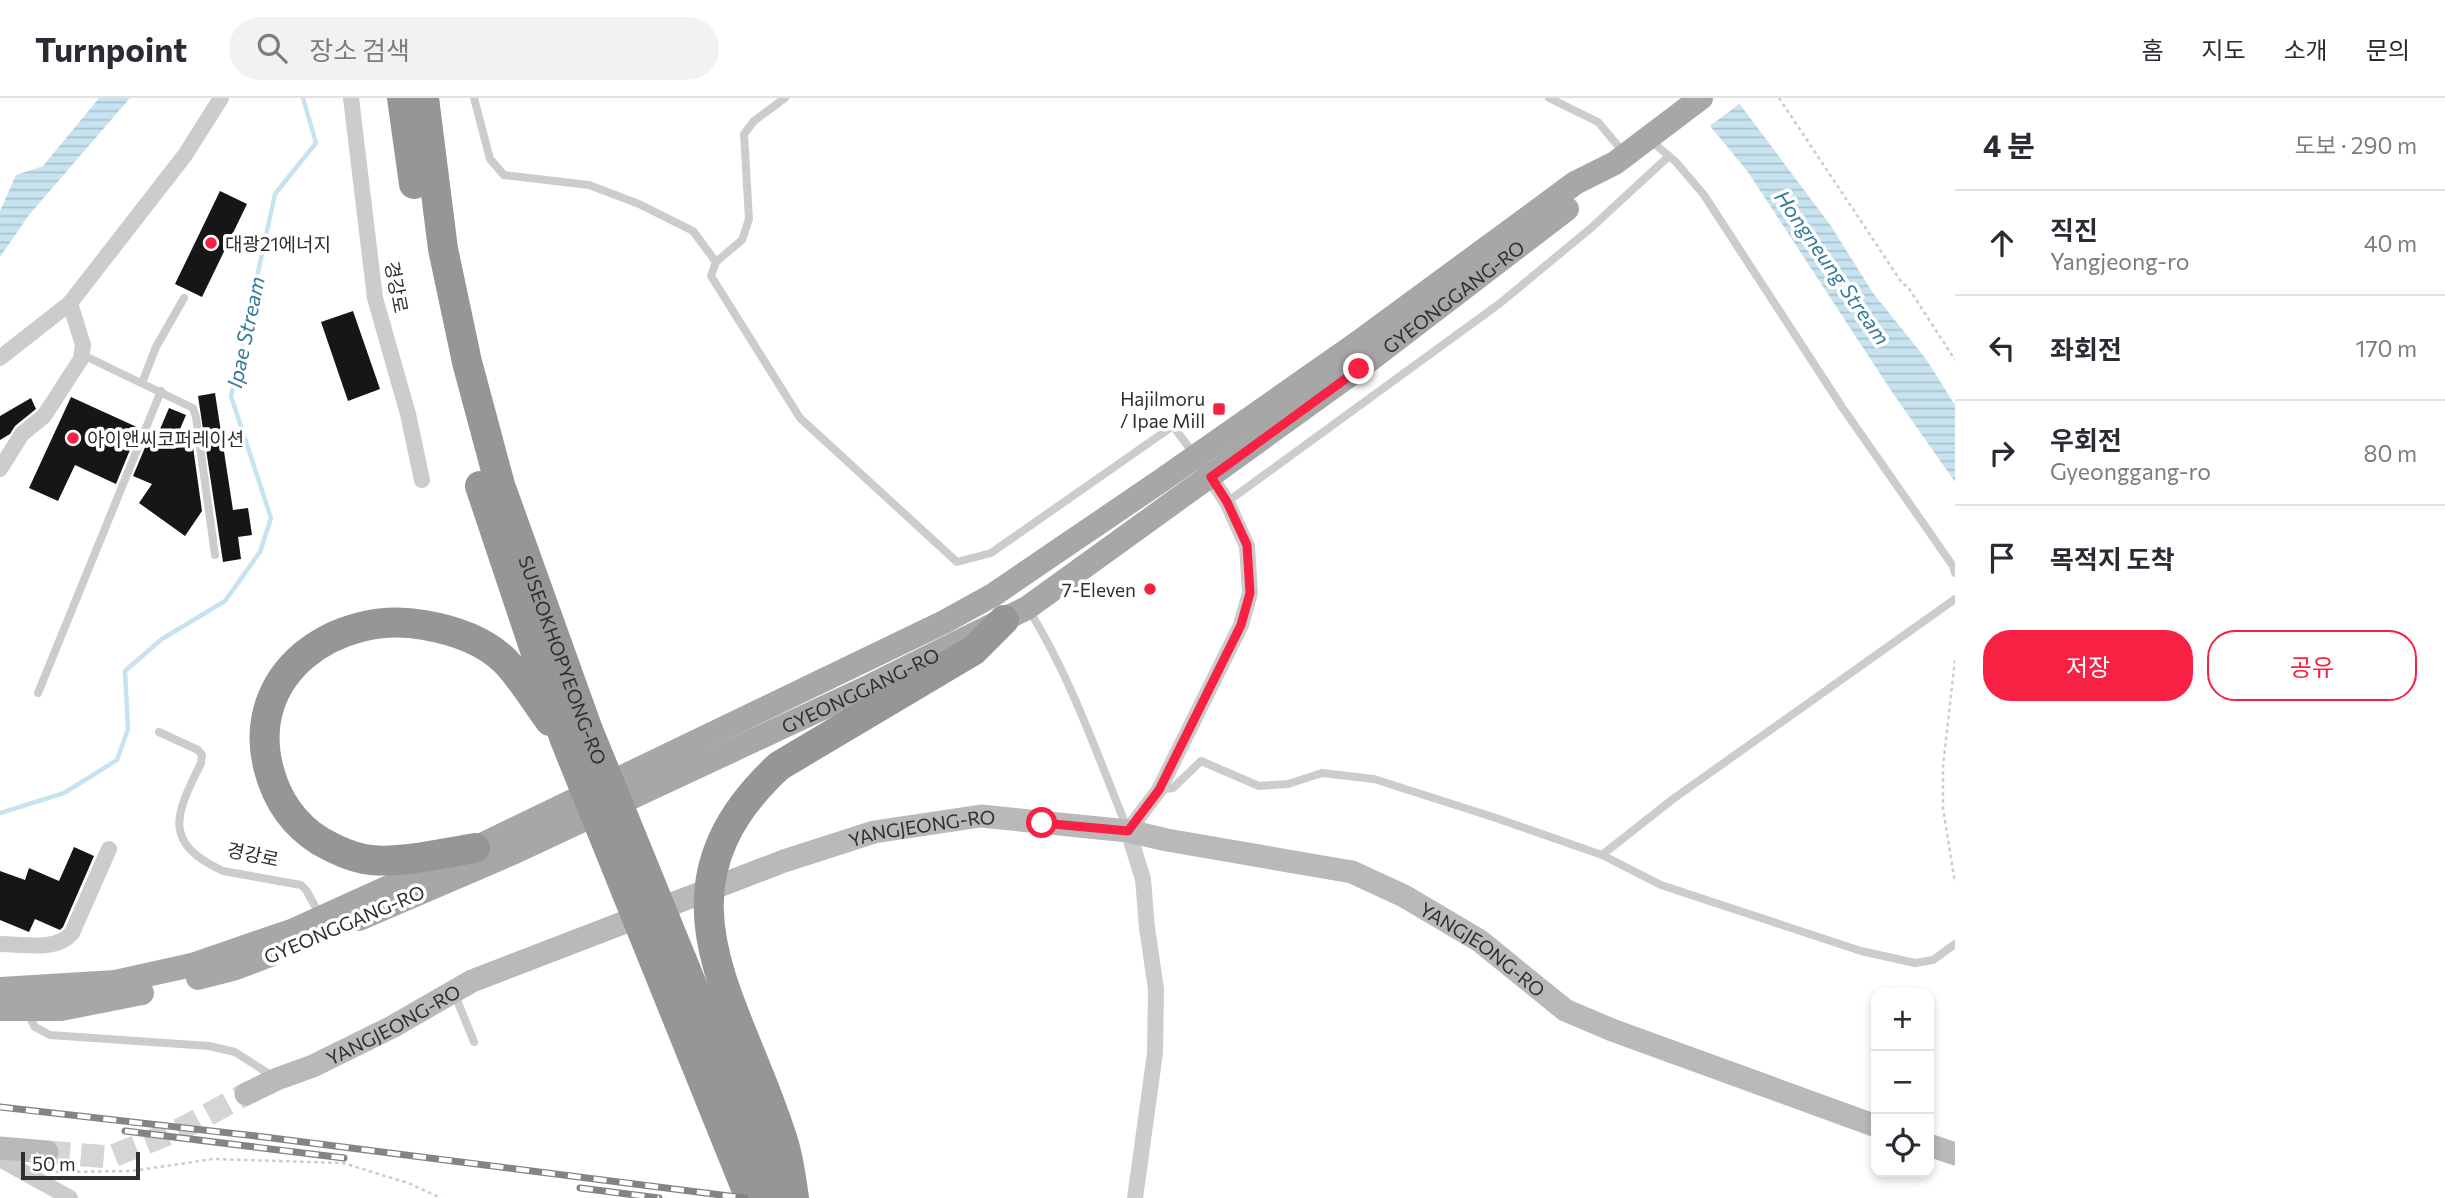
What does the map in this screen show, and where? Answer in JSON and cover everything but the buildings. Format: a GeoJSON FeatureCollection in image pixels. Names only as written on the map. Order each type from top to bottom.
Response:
{"type":"FeatureCollection","features":[{"type":"Feature","properties":{"kind":"highway","name":"SUSEOKHOPYEONG-RO"},"geometry":{"type":"LineString","coordinates":[[402,98],[429,283],[449,372],[484,500],[656,934],[779,1198]]}},
{"type":"Feature","properties":{"kind":"highway","name":"SUSEOKHOPYEONG-RO"},"geometry":{"type":"LineString","coordinates":[[424,98],[443,249],[467,362],[500,485],[576,735]]}},
{"type":"Feature","properties":{"kind":"highway"},"geometry":{"type":"LineString","coordinates":[[794,1198],[759,1153],[783,1141],[714,959],[708,893],[713,864],[723,838],[739,812],[757,786],[779,766],[974,649],[1015,614]]}},
{"type":"Feature","properties":{"kind":"highway"},"geometry":{"type":"LineString","coordinates":[[475,848],[408,858],[366,860],[344,853],[309,834],[282,805],[267,764],[264,735],[269,710],[281,680],[299,659],[321,641],[347,629],[391,621],[450,629],[470,637],[504,661],[576,735]]}},
{"type":"Feature","properties":{"kind":"highway","name":"SUSEOKHOPYEONG-RO"},"geometry":{"type":"LineString","coordinates":[[750,1198],[759,1153]]}},
{"type":"Feature","properties":{"kind":"main road","name":"GYEONGGANG-RO"},"geometry":{"type":"LineString","coordinates":[[0,1009],[61,1009],[139,993],[233,969],[319,936],[514,852],[870,686],[1015,614],[1211,477],[1359,369],[1594,189],[1621,159],[1701,98]]}},
{"type":"Feature","properties":{"kind":"main road","name":"GYEONGGANG-RO"},"geometry":{"type":"LineString","coordinates":[[0,989],[115,982],[192,965],[294,930],[475,848],[944,622],[993,594],[1195,456],[1363,339],[1575,183],[1621,159]]}},
{"type":"Feature","properties":{"kind":"main road","name":"YANGJEONG-RO"},"geometry":{"type":"LineString","coordinates":[[246,1094],[381,1033],[472,981],[785,861],[874,832],[981,816],[1128,831],[1352,872],[1404,896],[1480,941],[1565,1010],[1612,1030],[1871,1124]]}},
{"type":"Feature","properties":{"kind":"main road"},"geometry":{"type":"LineString","coordinates":[[1934,1146],[1955,1154]]}},
{"type":"Feature","properties":{"kind":"main road"},"geometry":{"type":"LineString","coordinates":[[0,1148],[47,1152]]}},
{"type":"Feature","properties":{"kind":"street"},"geometry":{"type":"LineString","coordinates":[[0,358],[70,303],[185,155],[221,98]]}},
{"type":"Feature","properties":{"kind":"street","name":"경강로"},"geometry":{"type":"LineString","coordinates":[[351,98],[375,298],[408,414],[422,480]]}},
{"type":"Feature","properties":{"kind":"street"},"geometry":{"type":"LineString","coordinates":[[0,469],[22,433],[44,416],[83,355],[83,345],[70,303]]}},
{"type":"Feature","properties":{"kind":"street"},"geometry":{"type":"LineString","coordinates":[[1136,1192],[1155,1054],[1156,989],[1143,879],[1128,831],[1159,790],[1241,625],[1250,593],[1247,545],[1227,502],[1195,456]]}},
{"type":"Feature","properties":{"kind":"street"},"geometry":{"type":"LineString","coordinates":[[0,944],[54,945],[66,940],[72,933],[108,849]]}},
{"type":"Feature","properties":{"kind":"street"},"geometry":{"type":"LineString","coordinates":[[0,1159],[8,1166],[25,1172],[69,1198]]}},
{"type":"Feature","properties":{"kind":"lane"},"geometry":{"type":"LineString","coordinates":[[474,98],[490,159],[504,175],[589,185],[639,204],[693,231],[716,261]]}},
{"type":"Feature","properties":{"kind":"lane"},"geometry":{"type":"LineString","coordinates":[[785,98],[754,121],[744,134],[749,219],[742,240],[716,261],[711,276],[800,418],[957,562],[991,553],[1173,426],[1195,456]]}},
{"type":"Feature","properties":{"kind":"lane"},"geometry":{"type":"LineString","coordinates":[[1549,98],[1598,122],[1621,159]]}},
{"type":"Feature","properties":{"kind":"lane"},"geometry":{"type":"LineString","coordinates":[[1653,133],[1669,156],[1704,195],[1842,407],[1953,566],[1955,573]]}},
{"type":"Feature","properties":{"kind":"lane"},"geometry":{"type":"LineString","coordinates":[[1227,502],[1499,304],[1591,228],[1669,156]]}},
{"type":"Feature","properties":{"kind":"lane"},"geometry":{"type":"LineString","coordinates":[[142,383],[156,347],[184,298]]}},
{"type":"Feature","properties":{"kind":"lane"},"geometry":{"type":"LineString","coordinates":[[83,355],[190,405],[194,410],[215,555]]}},
{"type":"Feature","properties":{"kind":"lane"},"geometry":{"type":"LineString","coordinates":[[38,693],[161,391]]}},
{"type":"Feature","properties":{"kind":"lane"},"geometry":{"type":"LineString","coordinates":[[1602,855],[1672,799],[1955,599]]}},
{"type":"Feature","properties":{"kind":"lane"},"geometry":{"type":"LineString","coordinates":[[1015,614],[1041,630],[1086,723],[1128,831]]}},
{"type":"Feature","properties":{"kind":"lane","name":"경강로"},"geometry":{"type":"LineString","coordinates":[[159,732],[198,750],[202,755],[201,764],[180,810],[179,830],[188,847],[223,871],[300,886],[306,890],[322,918]]}},
{"type":"Feature","properties":{"kind":"lane"},"geometry":{"type":"LineString","coordinates":[[1159,790],[1173,788],[1201,761],[1259,786],[1288,785],[1322,772],[1374,779],[1602,855],[1661,885],[1861,951],[1915,963],[1933,960],[1955,944]]}},
{"type":"Feature","properties":{"kind":"lane"},"geometry":{"type":"LineString","coordinates":[[454,992],[474,1042]]}},
{"type":"Feature","properties":{"kind":"lane"},"geometry":{"type":"LineString","coordinates":[[26,1009],[35,1027],[50,1035],[209,1046],[235,1052],[277,1079]]}},
{"type":"Feature","properties":{"kind":"path"},"geometry":{"type":"LineString","coordinates":[[1779,98],[1955,360]]}},
{"type":"Feature","properties":{"kind":"path"},"geometry":{"type":"LineString","coordinates":[[1955,660],[1942,776],[1942,808],[1955,883]]}},
{"type":"Feature","properties":{"kind":"path"},"geometry":{"type":"LineString","coordinates":[[25,1172],[132,1171],[213,1159],[343,1163],[408,1183],[441,1198]]}},
{"type":"Feature","properties":{"kind":"water"},"geometry":{"type":"Polygon","coordinates":[[[99,98],[130,98],[29,215],[0,257],[0,211],[16,175],[43,166],[99,98]]]}},
{"type":"Feature","properties":{"kind":"water","name":"Hongneung Stream"},"geometry":{"type":"Polygon","coordinates":[[[1687,98],[1739,103],[1831,226],[1873,293],[1926,359],[1955,405],[1955,482],[1892,392],[1748,172],[1687,98]]]}},
{"type":"Feature","properties":{"kind":"pier"},"geometry":{"type":"Polygon","coordinates":[[[1683,98],[1739,98],[1742,102],[1707,128],[1683,98]]]}},
{"type":"Feature","properties":{"kind":"waterway","name":"Ipae Stream"},"geometry":{"type":"LineString","coordinates":[[0,813],[64,793],[117,760],[128,729],[125,671],[162,639],[225,601],[260,552],[271,518],[231,396],[275,194],[316,143],[303,98]]}},
{"type":"Feature","properties":{"kind":"tunnel"},"geometry":{"type":"LineString","coordinates":[[47,1152],[110,1157],[181,1129],[246,1094]]}},
{"type":"Feature","properties":{"kind":"railway"},"geometry":{"type":"LineString","coordinates":[[0,1107],[264,1137],[745,1198]]}},
{"type":"Feature","properties":{"kind":"railway"},"geometry":{"type":"LineString","coordinates":[[125,1131],[344,1158]]}},
{"type":"Feature","properties":{"kind":"railway"},"geometry":{"type":"LineString","coordinates":[[580,1188],[659,1198]]}},
{"type":"Feature","properties":{"kind":"place","name":"대광21에너지"},"geometry":{"type":"Point","coordinates":[211,243]}},
{"type":"Feature","properties":{"kind":"place","name":"Hajilmoru / Ipae Mill"},"geometry":{"type":"Point","coordinates":[1219,409]}},
{"type":"Feature","properties":{"kind":"place","name":"아이앤씨코퍼레이션"},"geometry":{"type":"Point","coordinates":[73,438]}},
{"type":"Feature","properties":{"kind":"place","name":"7-Eleven"},"geometry":{"type":"Point","coordinates":[1150,589]}},
{"type":"Feature","properties":{"kind":"route"},"geometry":{"type":"LineString","coordinates":[[1042,823],[1128,831],[1159,790],[1241,625],[1250,593],[1247,545],[1227,502],[1211,477],[1359,369]]}}]}
